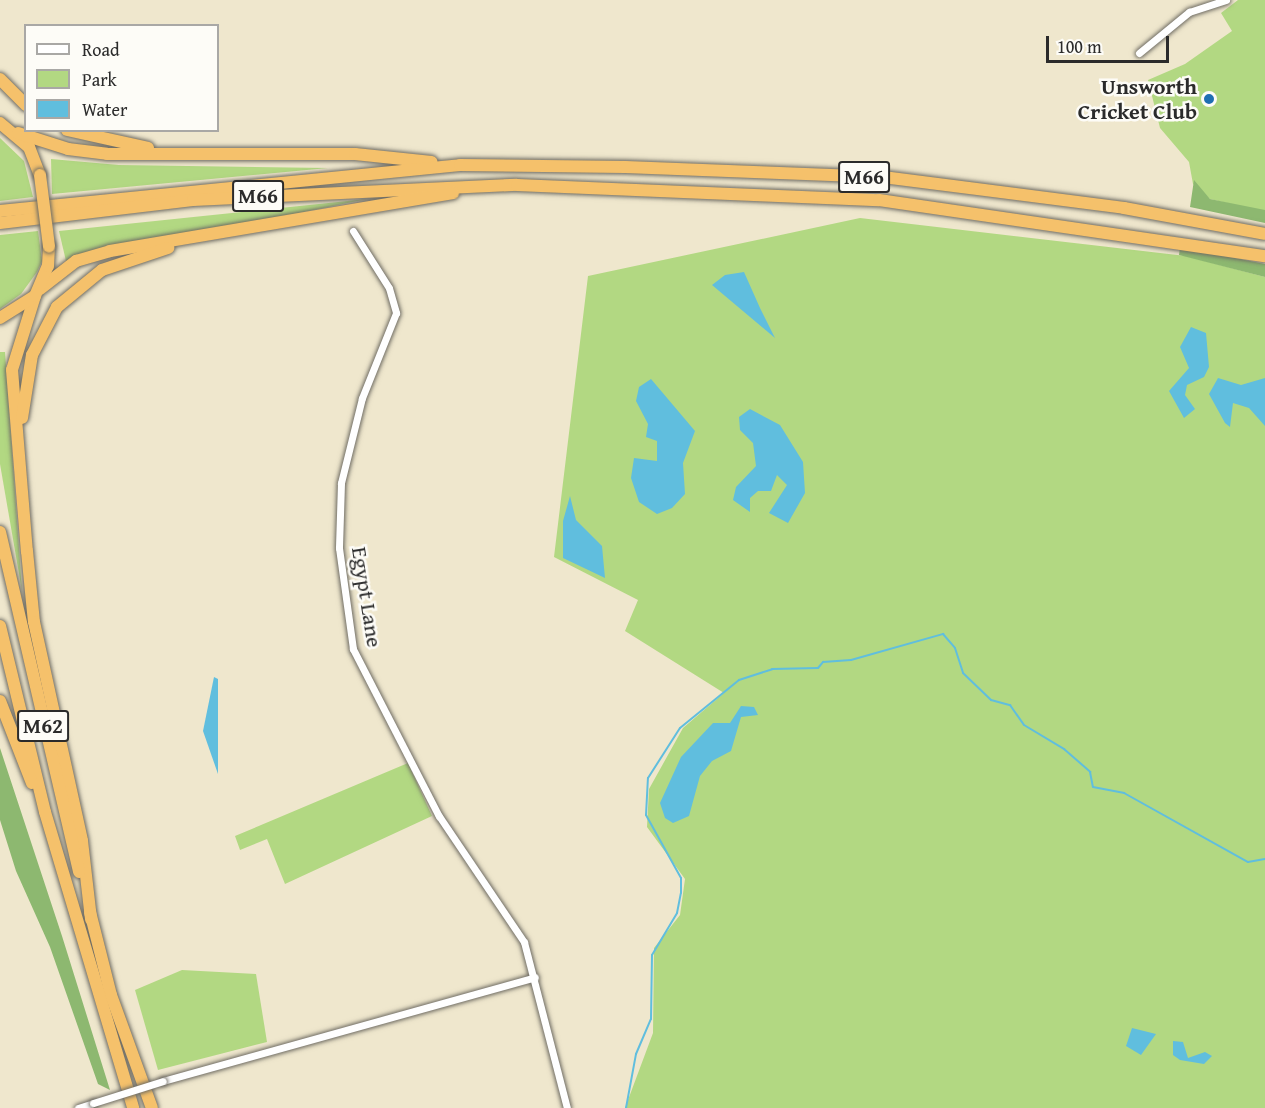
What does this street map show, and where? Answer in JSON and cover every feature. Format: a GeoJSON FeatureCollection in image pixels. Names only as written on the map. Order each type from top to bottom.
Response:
{"type":"FeatureCollection","features":[{"type":"Feature","properties":{"kind":"highway"},"geometry":{"type":"LineString","coordinates":[[0,79],[24,103]]}},
{"type":"Feature","properties":{"kind":"highway"},"geometry":{"type":"LineString","coordinates":[[0,116],[40,175],[49,246],[38,292],[12,370],[34,622],[82,841],[91,919]]}},
{"type":"Feature","properties":{"kind":"highway"},"geometry":{"type":"LineString","coordinates":[[9,128],[68,149],[107,154],[208,154]]}},
{"type":"Feature","properties":{"kind":"highway"},"geometry":{"type":"LineString","coordinates":[[74,132],[124,146],[208,154]]}},
{"type":"Feature","properties":{"kind":"highway","name":"M66"},"geometry":{"type":"LineString","coordinates":[[208,154],[355,154],[460,165],[883,177],[1124,208],[1265,234]]}},
{"type":"Feature","properties":{"kind":"highway","name":"M66"},"geometry":{"type":"LineString","coordinates":[[0,211],[460,165]]}},
{"type":"Feature","properties":{"kind":"highway"},"geometry":{"type":"LineString","coordinates":[[0,318],[87,257],[239,228],[517,185]]}},
{"type":"Feature","properties":{"kind":"highway","name":"M66"},"geometry":{"type":"LineString","coordinates":[[0,224],[193,200],[517,185],[879,200],[1265,256]]}},
{"type":"Feature","properties":{"kind":"highway"},"geometry":{"type":"LineString","coordinates":[[20,472],[26,380],[38,338],[57,307],[102,270],[239,228]]}},
{"type":"Feature","properties":{"kind":"highway","name":"M62"},"geometry":{"type":"LineString","coordinates":[[0,532],[91,919],[111,994],[152,1108]]}},
{"type":"Feature","properties":{"kind":"highway","name":"M62"},"geometry":{"type":"LineString","coordinates":[[0,627],[45,812],[133,1108]]}},
{"type":"Feature","properties":{"kind":"highway"},"geometry":{"type":"LineString","coordinates":[[0,701],[45,812]]}},
{"type":"Feature","properties":{"kind":"street"},"geometry":{"type":"LineString","coordinates":[[1139,53],[1189,12],[1226,0]]}},
{"type":"Feature","properties":{"kind":"street","name":"Egypt Lane"},"geometry":{"type":"LineString","coordinates":[[353,231],[389,288],[396,313],[362,398],[341,483],[339,548],[353,649],[439,816],[524,942],[535,977],[567,1108]]}},
{"type":"Feature","properties":{"kind":"street"},"geometry":{"type":"LineString","coordinates":[[78,1108],[163,1081],[535,977]]}},
{"type":"Feature","properties":{"kind":"green space","name":"Unsworth Cricket Club"},"geometry":{"type":"Polygon","coordinates":[[[1238,0],[1265,0],[1265,212],[1210,199],[1193,184],[1189,162],[1160,128],[1148,80],[1185,64],[1232,31],[1221,13],[1238,0]]]}},
{"type":"Feature","properties":{"kind":"green space"},"geometry":{"type":"Polygon","coordinates":[[[0,138],[24,161],[33,197],[0,201],[0,138]]]}},
{"type":"Feature","properties":{"kind":"green space"},"geometry":{"type":"Polygon","coordinates":[[[51,159],[119,165],[328,168],[52,194],[51,159]]]}},
{"type":"Feature","properties":{"kind":"green space"},"geometry":{"type":"Polygon","coordinates":[[[1194,180],[1210,199],[1265,210],[1265,223],[1190,207],[1194,180]]]}},
{"type":"Feature","properties":{"kind":"green space"},"geometry":{"type":"Polygon","coordinates":[[[367,199],[66,261],[59,231],[367,199]]]}},
{"type":"Feature","properties":{"kind":"green space"},"geometry":{"type":"Polygon","coordinates":[[[860,218],[1186,256],[1265,277],[1265,1108],[625,1108],[653,1033],[654,948],[680,915],[685,879],[647,827],[649,789],[683,728],[724,693],[625,631],[638,600],[554,557],[588,276],[860,218]]]}},
{"type":"Feature","properties":{"kind":"green space"},"geometry":{"type":"Polygon","coordinates":[[[38,231],[42,261],[37,272],[21,294],[0,309],[0,235],[38,231]]]}},
{"type":"Feature","properties":{"kind":"green space"},"geometry":{"type":"Polygon","coordinates":[[[1180,247],[1265,264],[1265,277],[1179,255],[1180,247]]]}},
{"type":"Feature","properties":{"kind":"green space"},"geometry":{"type":"Polygon","coordinates":[[[0,352],[5,352],[22,591],[0,464],[0,352]]]}},
{"type":"Feature","properties":{"kind":"green space"},"geometry":{"type":"Polygon","coordinates":[[[0,748],[110,1090],[98,1084],[50,947],[16,871],[0,820],[0,748]]]}},
{"type":"Feature","properties":{"kind":"green space"},"geometry":{"type":"Polygon","coordinates":[[[408,763],[432,816],[285,884],[267,839],[240,850],[235,836],[408,763]]]}},
{"type":"Feature","properties":{"kind":"green space"},"geometry":{"type":"Polygon","coordinates":[[[182,970],[256,974],[267,1042],[158,1070],[135,990],[182,970]]]}},
{"type":"Feature","properties":{"kind":"water"},"geometry":{"type":"Polygon","coordinates":[[[744,272],[775,338],[712,285],[725,275],[744,272]]]}},
{"type":"Feature","properties":{"kind":"water"},"geometry":{"type":"Polygon","coordinates":[[[1191,327],[1206,333],[1209,367],[1204,377],[1187,385],[1185,395],[1195,409],[1184,418],[1169,391],[1189,368],[1180,347],[1191,327]]]}},
{"type":"Feature","properties":{"kind":"water"},"geometry":{"type":"Polygon","coordinates":[[[1218,378],[1241,385],[1265,378],[1265,426],[1249,408],[1233,403],[1230,427],[1225,423],[1209,394],[1218,378]]]}},
{"type":"Feature","properties":{"kind":"water"},"geometry":{"type":"Polygon","coordinates":[[[651,379],[695,431],[683,463],[685,494],[672,508],[657,514],[639,502],[631,478],[634,458],[657,461],[657,441],[646,437],[648,424],[636,401],[639,387],[651,379]]]}},
{"type":"Feature","properties":{"kind":"water"},"geometry":{"type":"Polygon","coordinates":[[[750,409],[780,425],[803,462],[805,493],[788,523],[769,513],[787,485],[777,475],[771,491],[758,491],[750,498],[750,512],[733,500],[736,487],[756,466],[753,443],[740,430],[739,417],[750,409]]]}},
{"type":"Feature","properties":{"kind":"water"},"geometry":{"type":"Polygon","coordinates":[[[570,496],[576,520],[602,546],[605,578],[563,558],[563,521],[570,496]]]}},
{"type":"Feature","properties":{"kind":"water"},"geometry":{"type":"Polygon","coordinates":[[[214,677],[218,679],[218,774],[203,731],[214,677]]]}},
{"type":"Feature","properties":{"kind":"water"},"geometry":{"type":"Polygon","coordinates":[[[741,706],[754,707],[758,715],[741,717],[731,751],[712,761],[700,776],[689,816],[673,823],[665,818],[660,803],[681,757],[713,723],[730,723],[741,706]]]}},
{"type":"Feature","properties":{"kind":"water"},"geometry":{"type":"Polygon","coordinates":[[[1132,1028],[1156,1034],[1141,1055],[1126,1046],[1132,1028]]]}},
{"type":"Feature","properties":{"kind":"water"},"geometry":{"type":"Polygon","coordinates":[[[1173,1041],[1183,1042],[1188,1058],[1205,1052],[1212,1056],[1204,1064],[1180,1060],[1173,1055],[1173,1041]]]}},
{"type":"Feature","properties":{"kind":"waterway"},"geometry":{"type":"LineString","coordinates":[[626,1108],[636,1054],[651,1019],[652,955],[677,913],[681,893],[681,878],[646,815],[648,778],[680,728],[739,680],[772,669],[818,668],[823,662],[851,660],[943,634],[955,648],[963,673],[991,700],[1010,705],[1024,725],[1064,749],[1090,772],[1093,787],[1124,793],[1248,862],[1265,859]]}},
{"type":"Feature","properties":{"kind":"place","name":"Unsworth Cricket Club"},"geometry":{"type":"Point","coordinates":[1209,99]}}]}
